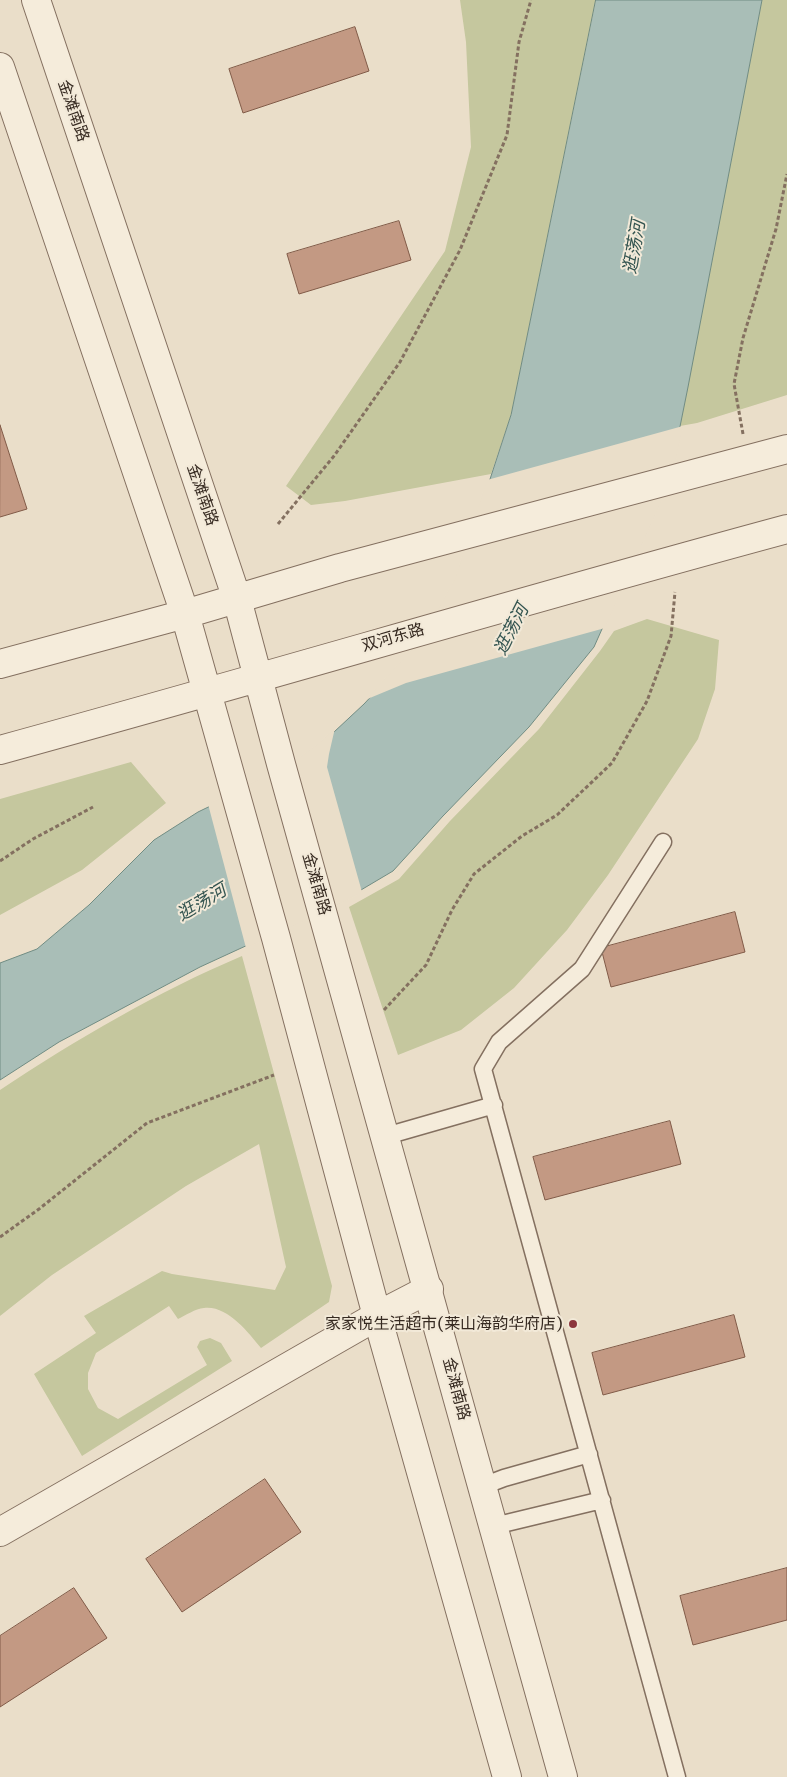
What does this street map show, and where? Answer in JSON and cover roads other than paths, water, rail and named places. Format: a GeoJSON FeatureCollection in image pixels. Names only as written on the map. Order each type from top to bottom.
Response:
{"type":"FeatureCollection","features":[{"type":"Feature","properties":{"kind":"street","name":"金滩南路"},"geometry":{"type":"LineString","coordinates":[[36,0],[238,599],[281,764],[563,1777]]}},
{"type":"Feature","properties":{"kind":"street"},"geometry":{"type":"LineString","coordinates":[[0,67],[185,614],[276,938],[377,1316],[507,1777]]}},
{"type":"Feature","properties":{"kind":"street"},"geometry":{"type":"LineString","coordinates":[[0,664],[185,614],[340,568],[787,449]]}},
{"type":"Feature","properties":{"kind":"street","name":"双河东路"},"geometry":{"type":"LineString","coordinates":[[0,750],[207,693],[312,661],[667,561],[787,529]]}},
{"type":"Feature","properties":{"kind":"street"},"geometry":{"type":"LineString","coordinates":[[0,1532],[120,1465],[377,1316],[428,1289]]}},
{"type":"Feature","properties":{"kind":"lane"},"geometry":{"type":"LineString","coordinates":[[663,842],[582,969],[499,1042],[483,1069],[677,1777]]}},
{"type":"Feature","properties":{"kind":"lane"},"geometry":{"type":"LineString","coordinates":[[386,1136],[494,1105]]}},
{"type":"Feature","properties":{"kind":"lane"},"geometry":{"type":"LineString","coordinates":[[483,1486],[504,1478],[590,1454]]}},
{"type":"Feature","properties":{"kind":"lane"},"geometry":{"type":"LineString","coordinates":[[494,1526],[602,1500]]}},
{"type":"Feature","properties":{"kind":"water","name":"逛荡河"},"geometry":{"type":"Polygon","coordinates":[[[596,0],[762,0],[670,476],[594,647],[529,727],[393,871],[339,903],[200,967],[59,1042],[0,1080],[0,963],[37,949],[89,905],[154,840],[198,812],[291,767],[319,746],[364,704],[422,642],[457,580],[511,415],[596,0]]]}},
{"type":"Feature","properties":{"kind":"place","name":"家家悦生活超市(莱山海韵华府店)"},"geometry":{"type":"Point","coordinates":[573,1324]}}]}
